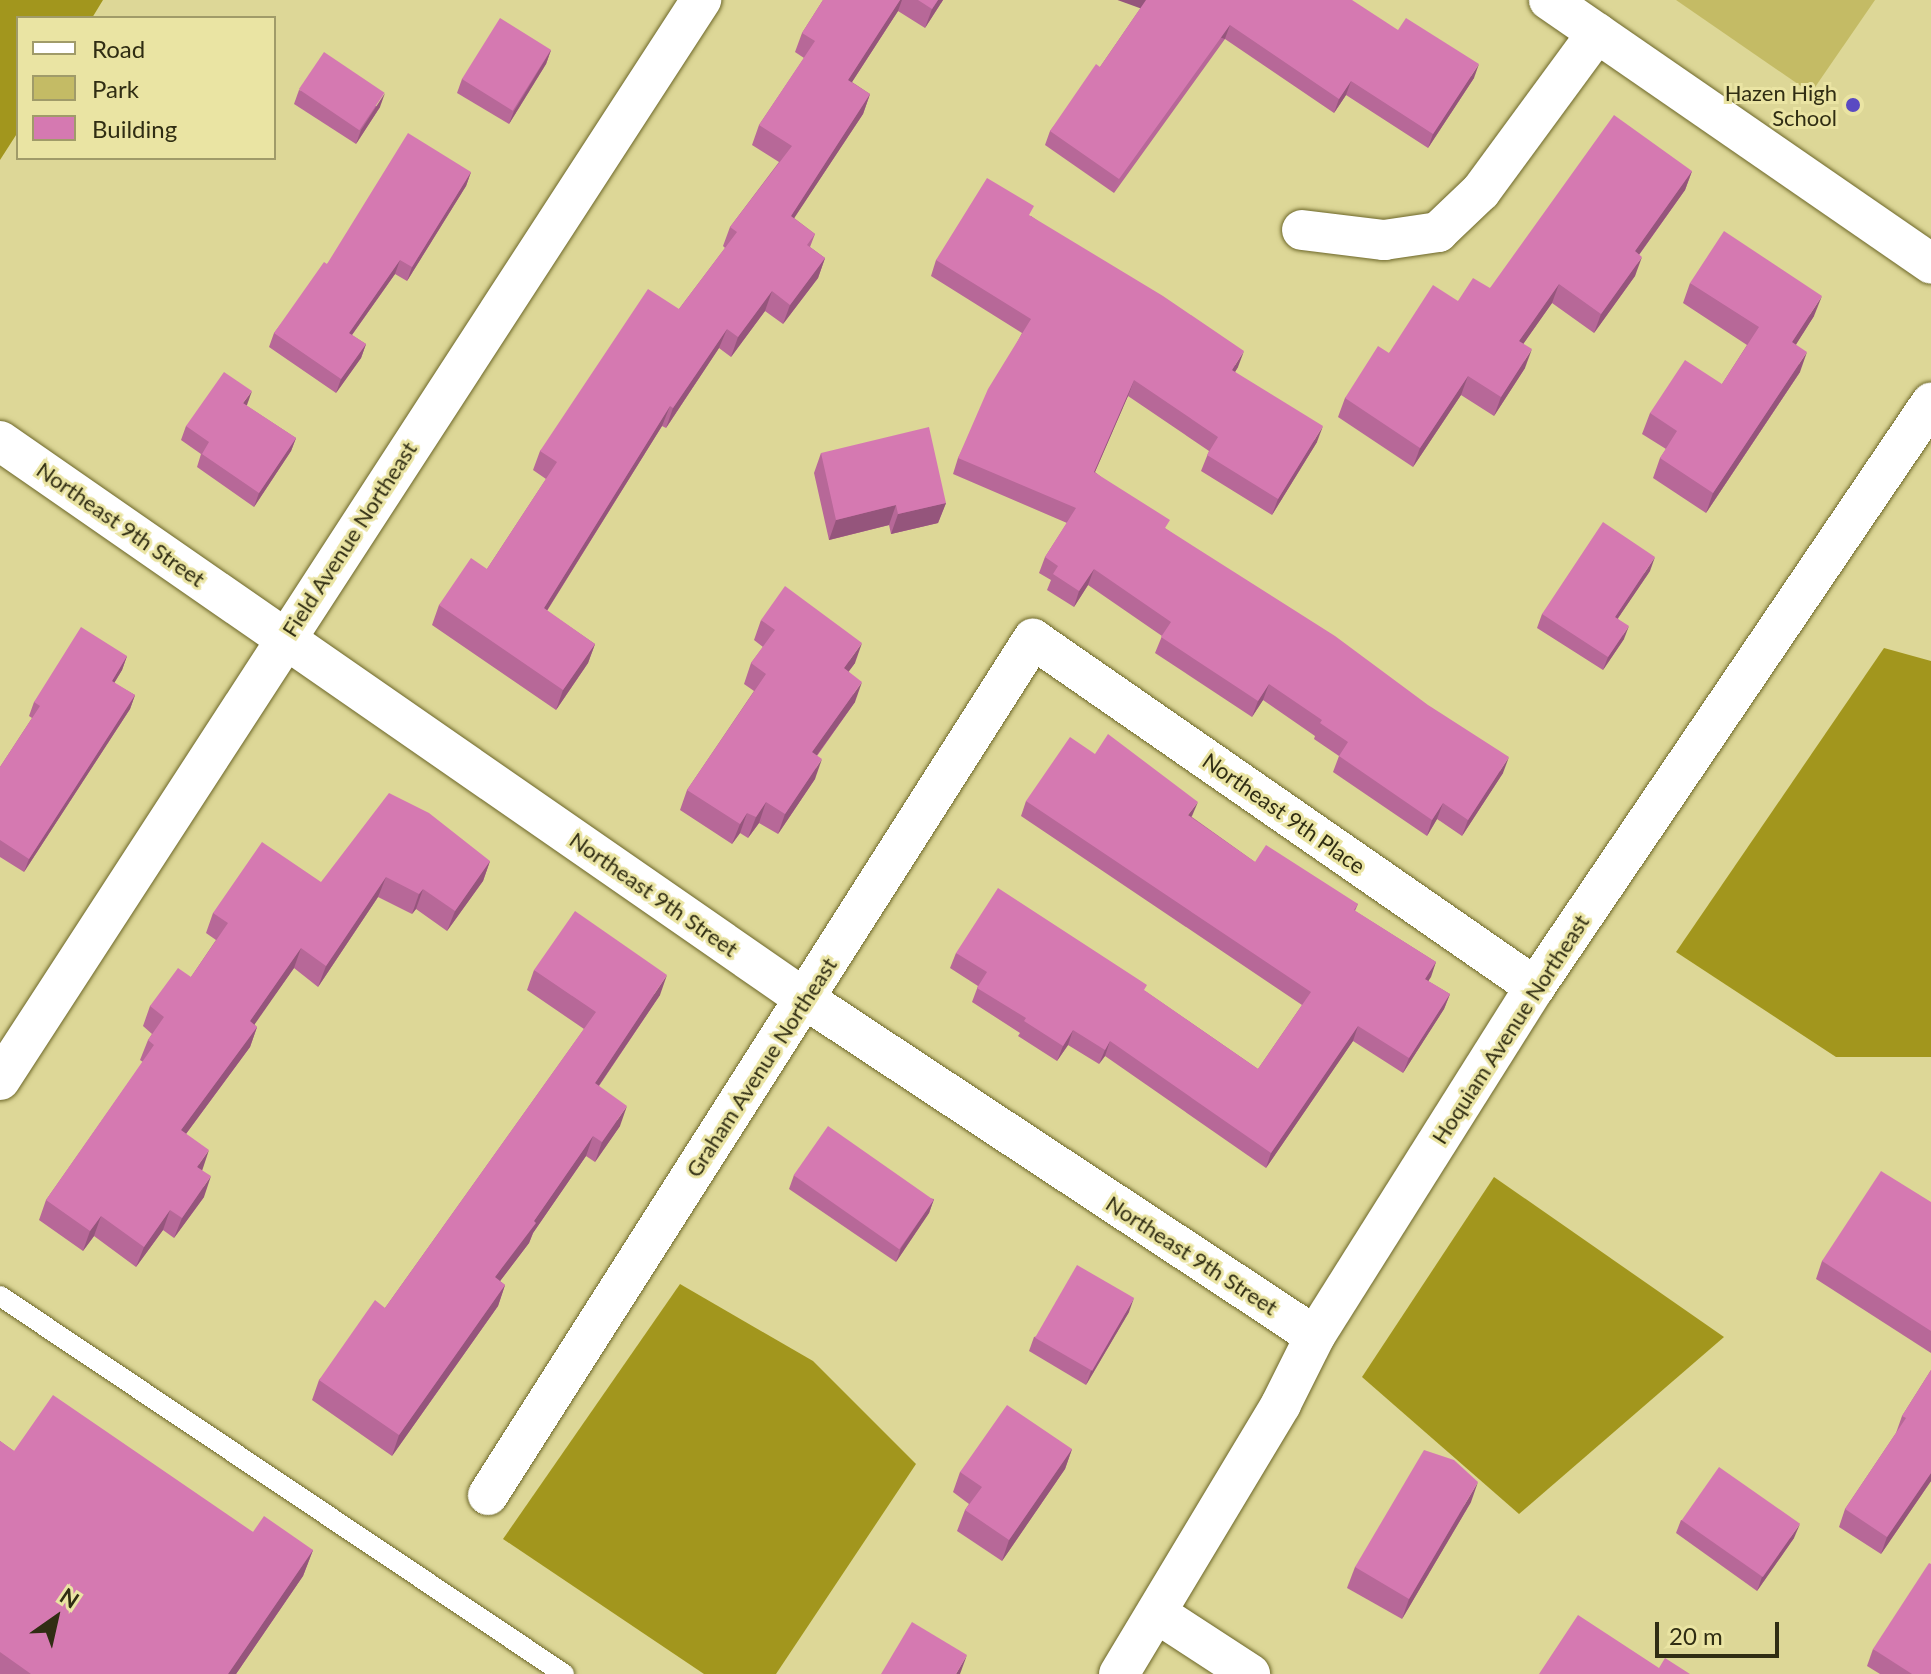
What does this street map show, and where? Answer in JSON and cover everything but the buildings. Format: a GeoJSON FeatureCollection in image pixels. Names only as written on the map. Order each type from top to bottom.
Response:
{"type":"FeatureCollection","features":[{"type":"Feature","properties":{"kind":"street","name":"Field Avenue Northeast"},"geometry":{"type":"LineString","coordinates":[[0,1080],[284,637],[701,0]]}},
{"type":"Feature","properties":{"kind":"street"},"geometry":{"type":"LineString","coordinates":[[1549,0],[1931,264]]}},
{"type":"Feature","properties":{"kind":"street"},"geometry":{"type":"LineString","coordinates":[[1302,230],[1384,240],[1438,232],[1481,191],[1597,33]]}},
{"type":"Feature","properties":{"kind":"street","name":"Hoquiam Avenue Northeast"},"geometry":{"type":"LineString","coordinates":[[1119,1674],[1158,1614],[1281,1404],[1315,1336],[1535,987],[1931,403]]}},
{"type":"Feature","properties":{"kind":"street","name":"Northeast 9th Street"},"geometry":{"type":"LineString","coordinates":[[0,441],[805,999],[1315,1336]]}},
{"type":"Feature","properties":{"kind":"street","name":"Northeast 9th Place"},"geometry":{"type":"LineString","coordinates":[[1033,639],[1535,987]]}},
{"type":"Feature","properties":{"kind":"street","name":"Graham Avenue Northeast"},"geometry":{"type":"LineString","coordinates":[[488,1495],[1033,639]]}},
{"type":"Feature","properties":{"kind":"street"},"geometry":{"type":"LineString","coordinates":[[1158,1614],[1250,1674]]}},
{"type":"Feature","properties":{"kind":"lane"},"geometry":{"type":"LineString","coordinates":[[0,1296],[564,1674]]}},
{"type":"Feature","properties":{"kind":"green space"},"geometry":{"type":"Polygon","coordinates":[[[1676,0],[1875,0],[1811,93],[1676,0]]]}},
{"type":"Feature","properties":{"kind":"shaded area"},"geometry":{"type":"Polygon","coordinates":[[[0,0],[103,0],[93,16],[16,16],[16,135],[0,160],[0,0]]]}},
{"type":"Feature","properties":{"kind":"shaded area"},"geometry":{"type":"Polygon","coordinates":[[[1884,648],[1931,661],[1931,1057],[1836,1057],[1676,952],[1884,648]]]}},
{"type":"Feature","properties":{"kind":"shaded area"},"geometry":{"type":"Polygon","coordinates":[[[1494,1177],[1724,1337],[1519,1514],[1362,1377],[1494,1177]]]}},
{"type":"Feature","properties":{"kind":"shaded area"},"geometry":{"type":"Polygon","coordinates":[[[680,1284],[813,1361],[916,1464],[776,1674],[704,1674],[503,1539],[680,1284]]]}},
{"type":"Feature","properties":{"kind":"place","name":"Hazen High School"},"geometry":{"type":"Point","coordinates":[1853,105]}}]}
